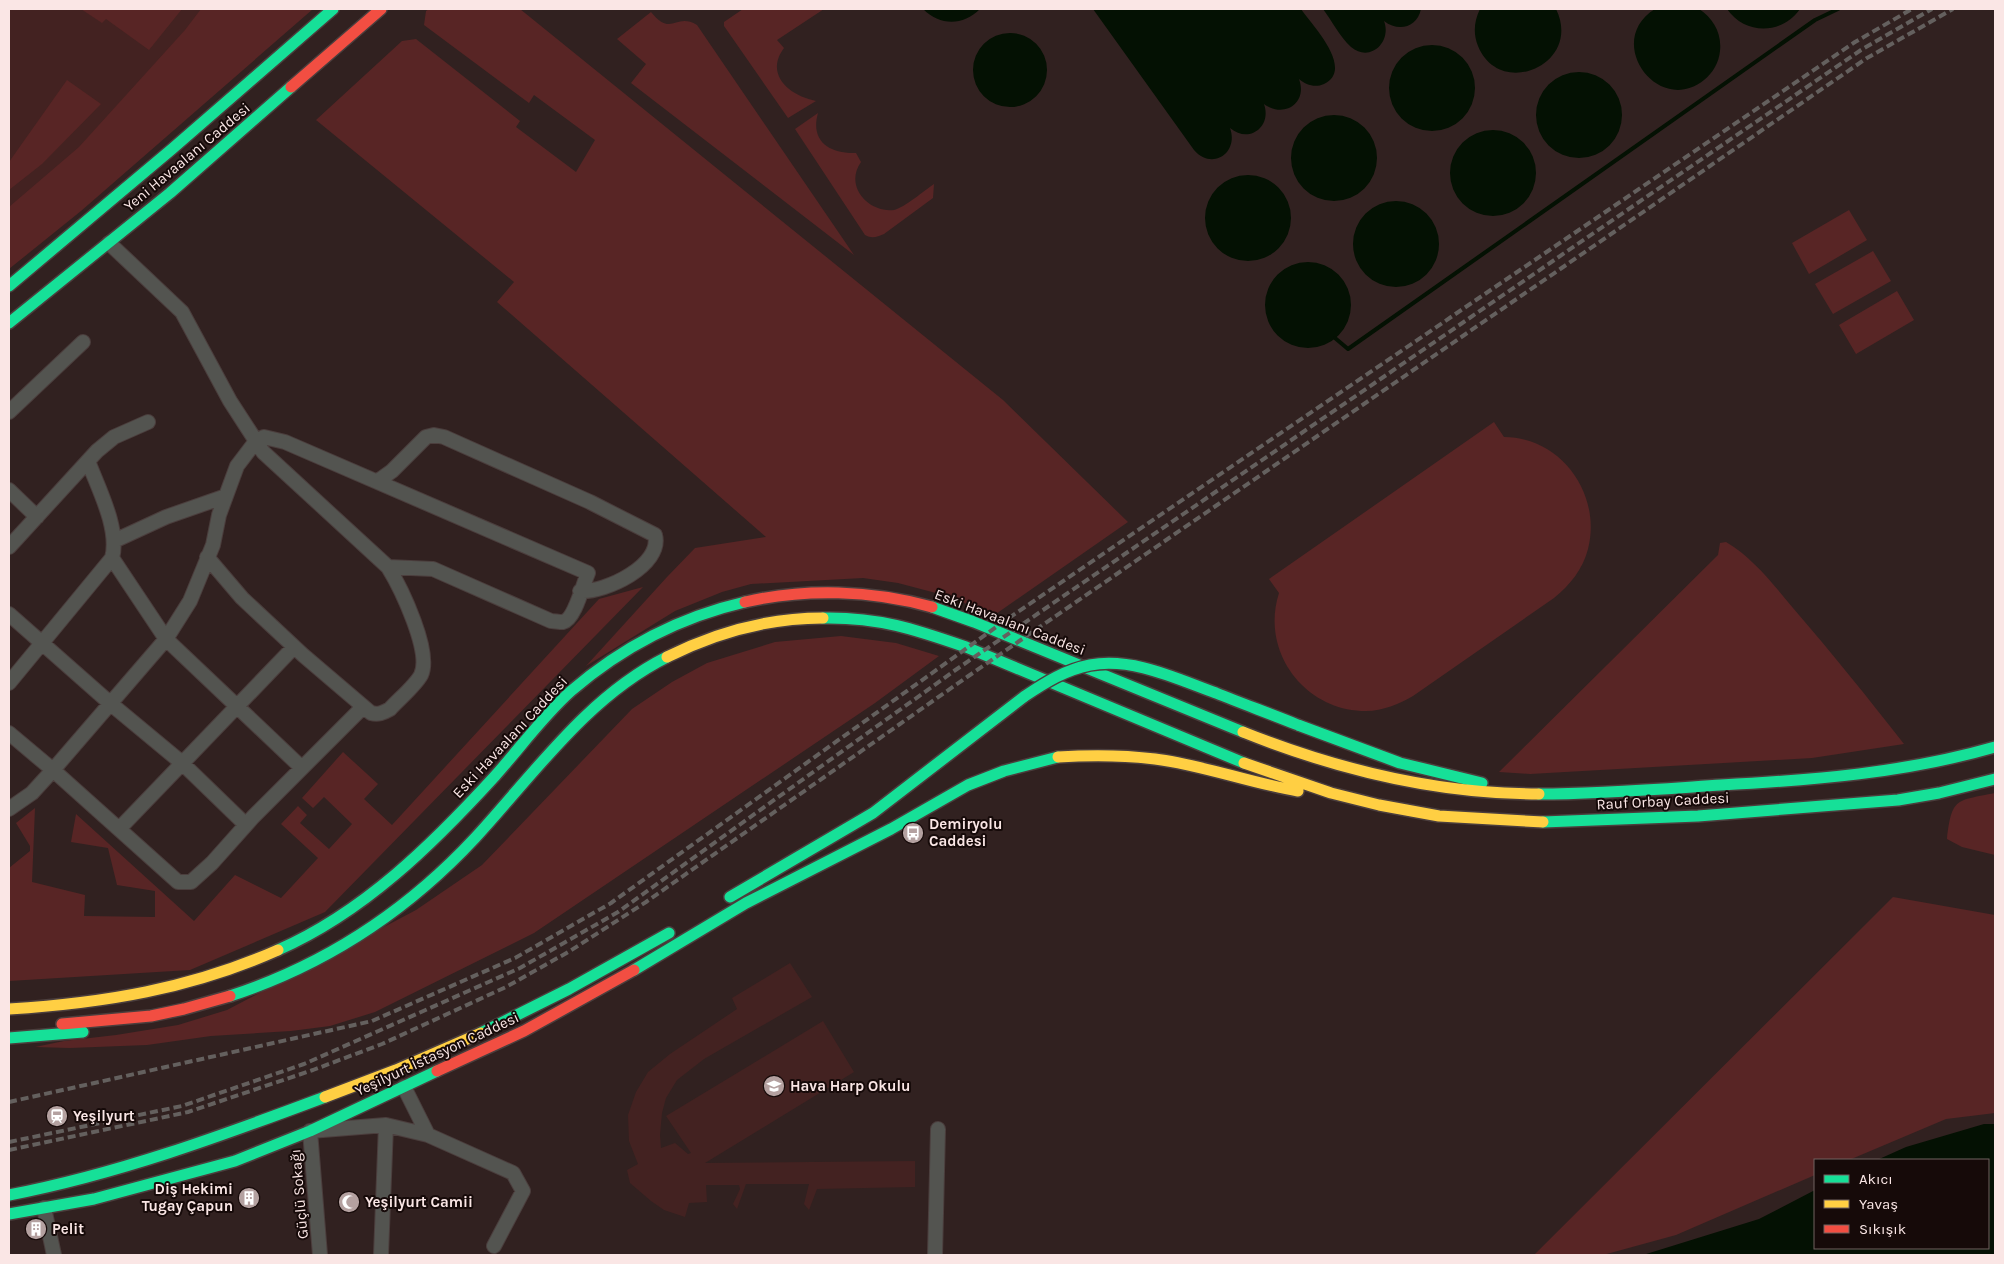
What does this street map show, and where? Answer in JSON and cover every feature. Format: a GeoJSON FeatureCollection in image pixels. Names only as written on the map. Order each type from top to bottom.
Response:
{"type":"FeatureCollection","features":[{"type":"Feature","properties":{"kind":"main road","name":"Yeni Havaalanı Caddesi"},"geometry":{"type":"LineString","coordinates":[[9,323],[99,231],[333,9]]}},
{"type":"Feature","properties":{"kind":"main road","name":"Yeni Havaalanı Caddesi"},"geometry":{"type":"LineString","coordinates":[[9,286],[99,231],[215,154],[381,9]]}},
{"type":"Feature","properties":{"kind":"main road"},"geometry":{"type":"LineString","coordinates":[[201,136],[215,154]]}},
{"type":"Feature","properties":{"kind":"main road","name":"Eski Havaalanı Caddesi"},"geometry":{"type":"LineString","coordinates":[[9,1009],[62,1007],[170,989],[245,965],[320,928],[374,893],[421,854],[544,719],[571,691],[598,669],[659,631],[722,607],[763,597],[835,592],[900,599],[960,616],[1260,739],[1321,761],[1408,783],[1515,794]]}},
{"type":"Feature","properties":{"kind":"main road"},"geometry":{"type":"LineString","coordinates":[[9,1038],[106,1029],[147,1017],[208,1004],[287,974],[336,950],[397,909],[440,874],[467,848],[569,734],[610,694],[666,657],[734,629],[815,617],[852,618],[888,622],[966,647],[1243,763],[1331,793]]}},
{"type":"Feature","properties":{"kind":"main road"},"geometry":{"type":"LineString","coordinates":[[719,904],[873,813],[1041,683],[1076,668],[1097,664],[1119,663],[1159,671],[1400,764],[1491,785],[1515,794]]}},
{"type":"Feature","properties":{"kind":"main road","name":"Rauf Orbay Caddesi"},"geometry":{"type":"LineString","coordinates":[[1515,794],[1581,794],[1835,778],[1913,766],[1995,748]]}},
{"type":"Feature","properties":{"kind":"main road","name":"Yeşilyurt İstasyon Caddesi"},"geometry":{"type":"LineString","coordinates":[[9,1214],[94,1199],[210,1168],[258,1152],[310,1131],[524,1031],[610,984],[746,902],[891,829],[968,785],[1004,771],[1056,757],[1098,755],[1155,758],[1218,772],[1268,786],[1304,792],[1331,793]]}},
{"type":"Feature","properties":{"kind":"main road","name":"Rauf Orbay Caddesi"},"geometry":{"type":"LineString","coordinates":[[1331,793],[1379,805],[1439,816],[1539,822],[1698,816],[1898,800],[1995,779]]}},
{"type":"Feature","properties":{"kind":"main road","name":"Yeşilyurt İstasyon Caddesi"},"geometry":{"type":"LineString","coordinates":[[9,1195],[76,1181],[201,1142],[397,1070],[504,1022],[599,974],[676,929]]}},
{"type":"Feature","properties":{"kind":"main road"},"geometry":{"type":"LineString","coordinates":[[10,997],[97,994],[131,997]]}},
{"type":"Feature","properties":{"kind":"main road"},"geometry":{"type":"LineString","coordinates":[[17,1026],[147,1017]]}},
{"type":"Feature","properties":{"kind":"main road"},"geometry":{"type":"LineString","coordinates":[[397,1070],[404,1087]]}},
{"type":"Feature","properties":{"kind":"main road"},"geometry":{"type":"LineString","coordinates":[[241,1128],[240,1136],[245,1144],[258,1152]]}},
{"type":"Feature","properties":{"kind":"main road"},"geometry":{"type":"LineString","coordinates":[[201,1142],[213,1154],[210,1168]]}},
{"type":"Feature","properties":{"kind":"street"},"geometry":{"type":"LineString","coordinates":[[99,231],[182,312],[213,366],[222,388],[264,452],[388,567],[400,587],[412,615],[423,654],[420,676],[390,709],[376,714],[363,708],[242,598],[208,558]]}},
{"type":"Feature","properties":{"kind":"street"},"geometry":{"type":"LineString","coordinates":[[9,412],[82,342]]}},
{"type":"Feature","properties":{"kind":"street"},"geometry":{"type":"LineString","coordinates":[[9,548],[88,461],[114,437],[148,422]]}},
{"type":"Feature","properties":{"kind":"street"},"geometry":{"type":"LineString","coordinates":[[378,481],[392,471],[426,437],[434,435],[444,437],[572,494],[655,535],[656,545],[651,556],[625,579],[598,589],[580,591]]}},
{"type":"Feature","properties":{"kind":"street"},"geometry":{"type":"LineString","coordinates":[[9,809],[32,792],[53,770],[166,639],[190,601],[208,558],[237,466],[256,441],[264,437],[285,442],[378,481],[588,573],[580,591],[575,610],[568,619],[562,622],[550,621],[433,569],[388,567]]}},
{"type":"Feature","properties":{"kind":"street"},"geometry":{"type":"LineString","coordinates":[[9,683],[112,558],[114,541],[111,525],[88,461]]}},
{"type":"Feature","properties":{"kind":"street"},"geometry":{"type":"LineString","coordinates":[[9,490],[37,517]]}},
{"type":"Feature","properties":{"kind":"street"},"geometry":{"type":"LineString","coordinates":[[114,541],[166,517],[226,496]]}},
{"type":"Feature","properties":{"kind":"street"},"geometry":{"type":"LineString","coordinates":[[112,558],[166,639],[302,768]]}},
{"type":"Feature","properties":{"kind":"street"},"geometry":{"type":"LineString","coordinates":[[9,614],[111,704],[182,763],[246,825]]}},
{"type":"Feature","properties":{"kind":"street"},"geometry":{"type":"LineString","coordinates":[[119,830],[294,647]]}},
{"type":"Feature","properties":{"kind":"street"},"geometry":{"type":"LineString","coordinates":[[9,733],[178,882],[184,883],[191,882],[200,874],[246,825],[363,708]]}},
{"type":"Feature","properties":{"kind":"street"},"geometry":{"type":"LineString","coordinates":[[404,1087],[428,1135]]}},
{"type":"Feature","properties":{"kind":"street"},"geometry":{"type":"LineString","coordinates":[[310,1131],[386,1125],[428,1135],[513,1173],[523,1191],[494,1246]]}},
{"type":"Feature","properties":{"kind":"street"},"geometry":{"type":"LineString","coordinates":[[381,1255],[386,1125]]}},
{"type":"Feature","properties":{"kind":"street"},"geometry":{"type":"LineString","coordinates":[[935,1255],[938,1129]]}},
{"type":"Feature","properties":{"kind":"street","name":"Güçlü Sokağı"},"geometry":{"type":"LineString","coordinates":[[310,1131],[320,1255]]}},
{"type":"Feature","properties":{"kind":"street"},"geometry":{"type":"LineString","coordinates":[[44,1208],[54,1255]]}},
{"type":"Feature","properties":{"kind":"shaded area"},"geometry":{"type":"Polygon","coordinates":[[[9,9],[229,9],[9,220],[9,9]]]}},
{"type":"Feature","properties":{"kind":"shaded area"},"geometry":{"type":"Polygon","coordinates":[[[81,9],[182,9],[149,50],[106,19],[102,23],[81,9]]]}},
{"type":"Feature","properties":{"kind":"shaded area"},"geometry":{"type":"Polygon","coordinates":[[[201,9],[313,9],[81,211],[9,269],[9,207],[79,147],[185,30],[201,9]]]}},
{"type":"Feature","properties":{"kind":"shaded area"},"geometry":{"type":"Polygon","coordinates":[[[429,9],[520,9],[1003,400],[1128,522],[993,616],[951,597],[898,583],[863,578],[751,584],[722,592],[675,611],[586,666],[695,548],[766,537],[497,302],[514,282],[316,120],[402,41],[416,39],[520,121],[516,127],[576,172],[595,140],[534,95],[529,103],[424,25],[426,11],[429,9]]]}},
{"type":"Feature","properties":{"kind":"shaded area"},"geometry":{"type":"Polygon","coordinates":[[[743,9],[824,9],[777,40],[784,48],[777,67],[778,75],[783,83],[797,94],[816,101],[788,118],[724,26],[724,22],[743,9]]]}},
{"type":"Feature","properties":{"kind":"shaded area"},"geometry":{"type":"Polygon","coordinates":[[[923,9],[980,9],[966,19],[951,22],[937,19],[923,9]]]}},
{"type":"Feature","properties":{"kind":"shaded area"},"geometry":{"type":"Polygon","coordinates":[[[1093,9],[1301,9],[1328,47],[1335,68],[1332,77],[1321,85],[1311,85],[1299,79],[1300,95],[1292,106],[1279,110],[1264,104],[1265,120],[1257,131],[1251,134],[1244,134],[1237,133],[1230,128],[1231,145],[1227,151],[1216,159],[1208,159],[1194,150],[1093,9]]]}},
{"type":"Feature","properties":{"kind":"shaded area"},"geometry":{"type":"Polygon","coordinates":[[[1323,9],[1421,9],[1415,20],[1406,26],[1395,26],[1384,21],[1386,29],[1382,43],[1378,48],[1365,53],[1358,51],[1347,43],[1323,9]]]}},
{"type":"Feature","properties":{"kind":"shaded area"},"geometry":{"type":"Polygon","coordinates":[[[1480,9],[1556,9],[1561,29],[1558,46],[1549,59],[1535,68],[1519,73],[1503,71],[1489,62],[1478,46],[1475,28],[1476,18],[1480,9]]]}},
{"type":"Feature","properties":{"kind":"shaded area"},"geometry":{"type":"Polygon","coordinates":[[[1655,9],[1699,9],[1712,21],[1720,38],[1720,51],[1715,67],[1704,80],[1687,89],[1670,89],[1655,82],[1643,70],[1636,55],[1634,39],[1640,23],[1655,9]]]}},
{"type":"Feature","properties":{"kind":"shaded area"},"geometry":{"type":"Polygon","coordinates":[[[1727,9],[1800,9],[1784,24],[1764,28],[1743,24],[1727,9]]]}},
{"type":"Feature","properties":{"kind":"shaded area"},"geometry":{"type":"Polygon","coordinates":[[[651,12],[664,23],[669,24],[683,21],[697,25],[854,255],[631,83],[646,64],[617,39],[651,12]]]}},
{"type":"Feature","properties":{"kind":"shaded area"},"geometry":{"type":"Polygon","coordinates":[[[1010,33],[1031,39],[1041,49],[1047,70],[1041,91],[1031,101],[1010,107],[989,101],[979,91],[973,70],[979,49],[989,39],[1010,33]]]}},
{"type":"Feature","properties":{"kind":"shaded area"},"geometry":{"type":"Polygon","coordinates":[[[1432,45],[1449,48],[1463,57],[1472,71],[1475,88],[1472,105],[1463,119],[1449,128],[1432,131],[1415,128],[1401,119],[1392,105],[1389,88],[1392,71],[1401,57],[1415,48],[1432,45]]]}},
{"type":"Feature","properties":{"kind":"shaded area"},"geometry":{"type":"Polygon","coordinates":[[[1579,72],[1596,75],[1610,84],[1619,98],[1622,115],[1619,132],[1610,146],[1596,155],[1579,158],[1562,155],[1548,146],[1539,132],[1536,115],[1539,98],[1548,84],[1562,75],[1579,72]]]}},
{"type":"Feature","properties":{"kind":"shaded area"},"geometry":{"type":"Polygon","coordinates":[[[67,80],[101,104],[42,164],[9,190],[9,162],[67,80]]]}},
{"type":"Feature","properties":{"kind":"shaded area"},"geometry":{"type":"Polygon","coordinates":[[[818,113],[817,131],[819,138],[824,144],[838,151],[856,153],[861,162],[856,171],[857,189],[868,202],[884,210],[898,209],[934,184],[933,198],[884,234],[874,237],[865,235],[795,129],[818,113]]]}},
{"type":"Feature","properties":{"kind":"shaded area"},"geometry":{"type":"Polygon","coordinates":[[[1334,115],[1351,118],[1365,127],[1374,141],[1377,158],[1374,175],[1365,189],[1351,198],[1334,201],[1317,198],[1303,189],[1294,175],[1291,158],[1294,141],[1303,127],[1317,118],[1334,115]]]}},
{"type":"Feature","properties":{"kind":"shaded area"},"geometry":{"type":"Polygon","coordinates":[[[1493,130],[1510,133],[1524,142],[1533,156],[1536,173],[1533,190],[1524,204],[1510,213],[1493,216],[1476,213],[1462,204],[1453,190],[1450,173],[1453,156],[1462,142],[1476,133],[1493,130]]]}},
{"type":"Feature","properties":{"kind":"shaded area"},"geometry":{"type":"Polygon","coordinates":[[[1248,175],[1265,178],[1279,187],[1288,201],[1291,218],[1288,235],[1279,249],[1265,258],[1248,261],[1231,258],[1217,249],[1208,235],[1205,218],[1208,201],[1217,187],[1231,178],[1248,175]]]}},
{"type":"Feature","properties":{"kind":"shaded area"},"geometry":{"type":"Polygon","coordinates":[[[1396,201],[1413,204],[1427,213],[1436,227],[1439,244],[1436,261],[1427,275],[1413,284],[1396,287],[1379,284],[1365,275],[1356,261],[1353,244],[1356,227],[1365,213],[1379,204],[1396,201]]]}},
{"type":"Feature","properties":{"kind":"shaded area"},"geometry":{"type":"Polygon","coordinates":[[[1849,210],[1867,240],[1809,274],[1792,243],[1849,210]]]}},
{"type":"Feature","properties":{"kind":"shaded area"},"geometry":{"type":"Polygon","coordinates":[[[1873,251],[1891,281],[1833,314],[1815,284],[1873,251]]]}},
{"type":"Feature","properties":{"kind":"shaded area"},"geometry":{"type":"Polygon","coordinates":[[[1308,262],[1325,265],[1339,274],[1348,288],[1351,305],[1348,322],[1339,336],[1325,345],[1308,348],[1291,345],[1277,336],[1268,322],[1265,305],[1268,288],[1277,274],[1291,265],[1308,262]]]}},
{"type":"Feature","properties":{"kind":"shaded area"},"geometry":{"type":"Polygon","coordinates":[[[1897,291],[1914,320],[1856,354],[1839,325],[1897,291]]]}},
{"type":"Feature","properties":{"kind":"shaded area"},"geometry":{"type":"Polygon","coordinates":[[[1494,422],[1504,437],[1525,440],[1543,447],[1559,458],[1573,472],[1583,489],[1589,508],[1591,528],[1586,556],[1579,570],[1565,588],[1554,598],[1408,699],[1372,711],[1344,708],[1324,701],[1307,689],[1292,674],[1282,656],[1276,636],[1275,615],[1279,593],[1269,579],[1494,422]]]}},
{"type":"Feature","properties":{"kind":"shaded area"},"geometry":{"type":"Polygon","coordinates":[[[1726,542],[1745,555],[1770,581],[1904,744],[1812,758],[1530,774],[1499,772],[1718,555],[1720,543],[1726,542]]]}},
{"type":"Feature","properties":{"kind":"shaded area"},"geometry":{"type":"Polygon","coordinates":[[[643,587],[325,912],[190,970],[9,981],[9,868],[30,851],[30,846],[16,823],[35,808],[32,882],[85,895],[84,916],[155,917],[155,891],[117,885],[108,848],[71,842],[76,814],[194,921],[235,875],[281,898],[318,858],[281,824],[298,806],[307,815],[300,823],[329,849],[352,824],[324,797],[313,808],[302,798],[343,752],[378,784],[364,799],[392,825],[599,599],[643,587]]]}},
{"type":"Feature","properties":{"kind":"shaded area"},"geometry":{"type":"Polygon","coordinates":[[[841,636],[896,643],[939,656],[875,703],[534,933],[375,1012],[330,1026],[291,1031],[211,1036],[147,1045],[70,1048],[35,1047],[64,1041],[178,1025],[227,1010],[416,910],[482,865],[632,709],[672,682],[707,663],[775,642],[841,636]]]}},
{"type":"Feature","properties":{"kind":"shaded area"},"geometry":{"type":"Polygon","coordinates":[[[1995,793],[1995,855],[1962,847],[1947,839],[1951,815],[1958,803],[1995,793]]]}},
{"type":"Feature","properties":{"kind":"shaded area"},"geometry":{"type":"Polygon","coordinates":[[[1893,897],[1995,915],[1995,1113],[1946,1119],[1851,1159],[1814,1159],[1814,1175],[1676,1235],[1603,1255],[1534,1255],[1893,897]]]}},
{"type":"Feature","properties":{"kind":"shaded area","name":"Hava Harp Okulu"},"geometry":{"type":"Polygon","coordinates":[[[790,963],[812,997],[704,1059],[677,1080],[666,1098],[662,1113],[661,1148],[675,1143],[688,1154],[691,1153],[666,1116],[823,1021],[854,1072],[705,1163],[915,1161],[915,1187],[817,1189],[809,1210],[804,1204],[809,1184],[746,1184],[737,1209],[733,1204],[740,1189],[739,1185],[706,1185],[707,1202],[689,1203],[685,1217],[664,1210],[630,1183],[627,1170],[638,1164],[629,1141],[628,1115],[636,1092],[648,1072],[670,1054],[737,1009],[732,998],[790,963]]]}},
{"type":"Feature","properties":{"kind":"shaded area"},"geometry":{"type":"Polygon","coordinates":[[[1984,1124],[1995,1124],[1995,1255],[1643,1255],[1759,1219],[1814,1191],[1814,1249],[1989,1249],[1989,1159],[1879,1159],[1906,1147],[1984,1124]]]}},
{"type":"Feature","properties":{"kind":"waterway"},"geometry":{"type":"LineString","coordinates":[[1335,338],[1348,349],[1815,20],[1838,9]]}},
{"type":"Feature","properties":{"kind":"railway"},"geometry":{"type":"LineString","coordinates":[[9,1102],[372,1021],[515,958],[611,903],[1006,620],[1855,42],[1912,9]]}},
{"type":"Feature","properties":{"kind":"railway"},"geometry":{"type":"LineString","coordinates":[[9,1142],[182,1106],[304,1064],[520,968],[618,912],[954,671],[1861,50],[1932,9]]}},
{"type":"Feature","properties":{"kind":"railway"},"geometry":{"type":"LineString","coordinates":[[9,1150],[188,1112],[313,1070],[382,1044],[506,987],[570,951],[646,902],[967,677],[1867,58],[1953,9]]}},
{"type":"Feature","properties":{"kind":"traffic: fast"},"geometry":{"type":"LineString","coordinates":[[9,286],[172,149],[333,9]]}},
{"type":"Feature","properties":{"kind":"traffic: fast"},"geometry":{"type":"LineString","coordinates":[[9,323],[170,193],[291,87]]}},
{"type":"Feature","properties":{"kind":"traffic: fast"},"geometry":{"type":"LineString","coordinates":[[278,950],[339,916],[395,875],[447,827],[495,776],[551,711],[590,675],[631,648],[675,625],[721,608],[745,602]]}},
{"type":"Feature","properties":{"kind":"traffic: fast"},"geometry":{"type":"LineString","coordinates":[[932,607],[974,622],[1243,732]]}},
{"type":"Feature","properties":{"kind":"traffic: fast"},"geometry":{"type":"LineString","coordinates":[[823,618],[843,618],[896,625],[966,647],[1244,763]]}},
{"type":"Feature","properties":{"kind":"traffic: fast"},"geometry":{"type":"LineString","coordinates":[[230,996],[265,983],[331,952],[393,912],[449,864],[475,838],[541,763],[587,715],[638,674],[667,657]]}},
{"type":"Feature","properties":{"kind":"traffic: fast"},"geometry":{"type":"LineString","coordinates":[[1025,696],[1048,681],[1072,670],[1106,663],[1122,664],[1170,676],[1298,725]]}},
{"type":"Feature","properties":{"kind":"traffic: fast"},"geometry":{"type":"LineString","coordinates":[[730,897],[873,813],[1025,696]]}},
{"type":"Feature","properties":{"kind":"traffic: fast"},"geometry":{"type":"LineString","coordinates":[[1298,725],[1400,763],[1482,783]]}},
{"type":"Feature","properties":{"kind":"traffic: fast"},"geometry":{"type":"LineString","coordinates":[[1539,794],[1630,791],[1825,778],[1927,763],[1995,747]]}},
{"type":"Feature","properties":{"kind":"traffic: fast"},"geometry":{"type":"LineString","coordinates":[[634,970],[746,903],[891,829],[968,785],[1004,771],[1058,757]]}},
{"type":"Feature","properties":{"kind":"traffic: fast"},"geometry":{"type":"LineString","coordinates":[[1543,822],[1698,816],[1898,800],[1939,793],[1995,779]]}},
{"type":"Feature","properties":{"kind":"traffic: fast"},"geometry":{"type":"LineString","coordinates":[[481,1033],[569,989],[669,933]]}},
{"type":"Feature","properties":{"kind":"traffic: fast"},"geometry":{"type":"LineString","coordinates":[[9,1038],[83,1032]]}},
{"type":"Feature","properties":{"kind":"traffic: fast"},"geometry":{"type":"LineString","coordinates":[[9,1214],[94,1199],[235,1161],[310,1131],[437,1071]]}},
{"type":"Feature","properties":{"kind":"traffic: fast"},"geometry":{"type":"LineString","coordinates":[[9,1195],[90,1176],[169,1153],[325,1097]]}},
{"type":"Feature","properties":{"kind":"traffic: slow"},"geometry":{"type":"LineString","coordinates":[[667,657],[685,648],[742,628],[782,621],[823,618]]}},
{"type":"Feature","properties":{"kind":"traffic: slow"},"geometry":{"type":"LineString","coordinates":[[1243,732],[1315,758],[1388,777],[1463,790],[1539,794]]}},
{"type":"Feature","properties":{"kind":"traffic: slow"},"geometry":{"type":"LineString","coordinates":[[1058,757],[1106,756],[1155,759],[1191,765],[1298,791]]}},
{"type":"Feature","properties":{"kind":"traffic: slow"},"geometry":{"type":"LineString","coordinates":[[1244,763],[1331,793],[1379,805],[1439,816],[1543,822]]}},
{"type":"Feature","properties":{"kind":"traffic: slow"},"geometry":{"type":"LineString","coordinates":[[9,1009],[79,1003],[146,992],[212,975],[278,950]]}},
{"type":"Feature","properties":{"kind":"traffic: slow"},"geometry":{"type":"LineString","coordinates":[[325,1097],[396,1070],[481,1033]]}},
{"type":"Feature","properties":{"kind":"traffic: jam"},"geometry":{"type":"LineString","coordinates":[[291,87],[381,9]]}},
{"type":"Feature","properties":{"kind":"traffic: jam"},"geometry":{"type":"LineString","coordinates":[[745,602],[791,594],[838,593],[886,597],[932,607]]}},
{"type":"Feature","properties":{"kind":"traffic: jam"},"geometry":{"type":"LineString","coordinates":[[437,1071],[524,1031],[634,970]]}},
{"type":"Feature","properties":{"kind":"traffic: jam"},"geometry":{"type":"LineString","coordinates":[[62,1024],[151,1016],[230,996]]}},
{"type":"Feature","properties":{"kind":"place","name":"Demiryolu Caddesi"},"geometry":{"type":"Point","coordinates":[913,833]}},
{"type":"Feature","properties":{"kind":"place","name":"Hava Harp Okulu"},"geometry":{"type":"Point","coordinates":[774,1086]}},
{"type":"Feature","properties":{"kind":"place","name":"Yeşilyurt"},"geometry":{"type":"Point","coordinates":[57,1116]}},
{"type":"Feature","properties":{"kind":"place","name":"Diş Hekimi Tugay Çapun"},"geometry":{"type":"Point","coordinates":[249,1198]}},
{"type":"Feature","properties":{"kind":"place","name":"Yeşilyurt Camii"},"geometry":{"type":"Point","coordinates":[349,1202]}},
{"type":"Feature","properties":{"kind":"place","name":"Pelit"},"geometry":{"type":"Point","coordinates":[36,1229]}}]}
